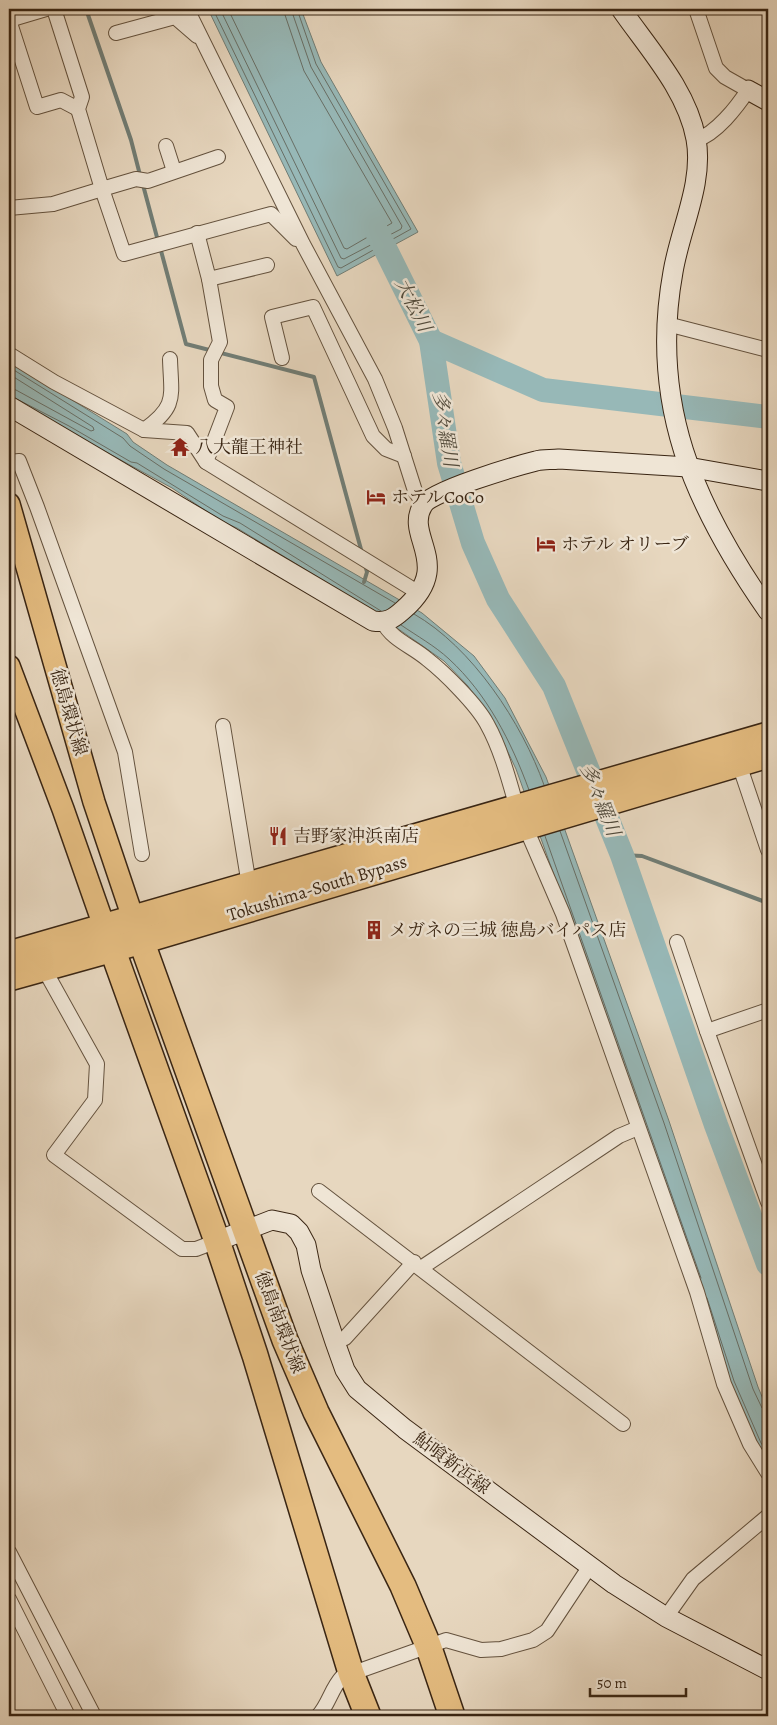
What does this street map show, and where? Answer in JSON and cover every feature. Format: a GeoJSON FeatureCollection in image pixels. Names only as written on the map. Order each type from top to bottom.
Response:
{"type":"FeatureCollection","features":[{"type":"Feature","properties":{"kind":"highway","name":"Tokushima-South Bypass"},"geometry":{"type":"LineString","coordinates":[[9,954],[108,938],[142,941],[524,816],[622,787],[768,736]]}},
{"type":"Feature","properties":{"kind":"highway","name":"Tokushima-South Bypass"},"geometry":{"type":"LineString","coordinates":[[622,787],[739,764],[768,755]]}},
{"type":"Feature","properties":{"kind":"highway","name":"Tokushima-South Bypass"},"geometry":{"type":"LineString","coordinates":[[9,978],[43,967],[108,938],[133,918],[249,886],[524,816]]}},
{"type":"Feature","properties":{"kind":"highway","name":"徳島南環状線"},"geometry":{"type":"LineString","coordinates":[[133,918],[285,1340],[316,1412],[378,1534],[428,1645],[452,1716]]}},
{"type":"Feature","properties":{"kind":"highway","name":"徳島南環状線"},"geometry":{"type":"LineString","coordinates":[[108,938],[217,1241],[255,1355],[351,1673],[368,1716]]}},
{"type":"Feature","properties":{"kind":"main road","name":"徳島環状線"},"geometry":{"type":"LineString","coordinates":[[9,504],[94,802],[133,918]]}},
{"type":"Feature","properties":{"kind":"main road","name":"徳島環状線"},"geometry":{"type":"LineString","coordinates":[[9,666],[63,809],[108,938]]}},
{"type":"Feature","properties":{"kind":"street"},"geometry":{"type":"LineString","coordinates":[[46,9],[9,20],[37,107],[61,100],[78,109]]}},
{"type":"Feature","properties":{"kind":"street"},"geometry":{"type":"LineString","coordinates":[[54,9],[82,98],[78,109],[124,254],[197,232],[271,214],[303,244]]}},
{"type":"Feature","properties":{"kind":"street"},"geometry":{"type":"LineString","coordinates":[[188,9],[201,39],[303,244],[374,379],[404,456],[415,491],[430,499]]}},
{"type":"Feature","properties":{"kind":"street"},"geometry":{"type":"LineString","coordinates":[[621,9],[682,100],[696,140],[698,162],[694,188],[675,256],[667,330],[668,378],[674,417],[686,462],[734,558],[768,611]]}},
{"type":"Feature","properties":{"kind":"street"},"geometry":{"type":"LineString","coordinates":[[696,9],[716,68],[724,78],[768,101]]}},
{"type":"Feature","properties":{"kind":"street"},"geometry":{"type":"LineString","coordinates":[[116,33],[175,17],[201,39]]}},
{"type":"Feature","properties":{"kind":"street"},"geometry":{"type":"LineString","coordinates":[[696,140],[706,137],[741,101],[748,90]]}},
{"type":"Feature","properties":{"kind":"street"},"geometry":{"type":"LineString","coordinates":[[166,146],[174,171]]}},
{"type":"Feature","properties":{"kind":"street"},"geometry":{"type":"LineString","coordinates":[[9,208],[53,204],[136,179],[148,181],[218,157]]}},
{"type":"Feature","properties":{"kind":"street"},"geometry":{"type":"LineString","coordinates":[[197,232],[210,279],[220,342],[211,360],[211,386],[215,400],[227,407],[206,462]]}},
{"type":"Feature","properties":{"kind":"street"},"geometry":{"type":"LineString","coordinates":[[210,279],[267,265]]}},
{"type":"Feature","properties":{"kind":"street"},"geometry":{"type":"LineString","coordinates":[[282,358],[272,317],[313,306],[373,436],[386,449],[404,456]]}},
{"type":"Feature","properties":{"kind":"street"},"geometry":{"type":"LineString","coordinates":[[667,330],[768,350]]}},
{"type":"Feature","properties":{"kind":"street"},"geometry":{"type":"LineString","coordinates":[[9,354],[54,382],[144,430],[187,433],[206,462],[416,597]]}},
{"type":"Feature","properties":{"kind":"street"},"geometry":{"type":"LineString","coordinates":[[144,430],[161,418],[171,404],[170,359]]}},
{"type":"Feature","properties":{"kind":"street"},"geometry":{"type":"LineString","coordinates":[[9,406],[373,621],[387,621],[416,597],[428,574],[427,555],[418,524],[420,511],[430,499],[474,481],[538,460],[552,460],[686,462],[768,481]]}},
{"type":"Feature","properties":{"kind":"street"},"geometry":{"type":"LineString","coordinates":[[9,462],[19,461],[38,507],[125,752],[142,854]]}},
{"type":"Feature","properties":{"kind":"street"},"geometry":{"type":"LineString","coordinates":[[387,621],[394,636],[427,659],[458,689],[487,723],[563,914],[697,1292],[724,1384],[750,1444],[768,1474]]}},
{"type":"Feature","properties":{"kind":"street"},"geometry":{"type":"LineString","coordinates":[[224,726],[249,886]]}},
{"type":"Feature","properties":{"kind":"street"},"geometry":{"type":"LineString","coordinates":[[739,764],[768,850]]}},
{"type":"Feature","properties":{"kind":"street"},"geometry":{"type":"LineString","coordinates":[[677,942],[768,1202]]}},
{"type":"Feature","properties":{"kind":"street"},"geometry":{"type":"LineString","coordinates":[[43,967],[98,1064],[95,1100],[54,1155],[182,1249],[196,1249],[217,1241]]}},
{"type":"Feature","properties":{"kind":"street"},"geometry":{"type":"LineString","coordinates":[[707,1031],[768,1010]]}},
{"type":"Feature","properties":{"kind":"street"},"geometry":{"type":"LineString","coordinates":[[335,1342],[345,1338],[417,1265],[619,1136],[638,1128]]}},
{"type":"Feature","properties":{"kind":"street"},"geometry":{"type":"LineString","coordinates":[[319,1190],[623,1424]]}},
{"type":"Feature","properties":{"kind":"street","name":"鮎喰新浜線"},"geometry":{"type":"LineString","coordinates":[[217,1241],[272,1220],[291,1224],[299,1232],[306,1245],[311,1270],[335,1342],[345,1370],[357,1389],[405,1428],[590,1566],[666,1617],[768,1670]]}},
{"type":"Feature","properties":{"kind":"street"},"geometry":{"type":"LineString","coordinates":[[666,1617],[693,1579],[768,1516]]}},
{"type":"Feature","properties":{"kind":"street"},"geometry":{"type":"LineString","coordinates":[[9,1552],[94,1716]]}},
{"type":"Feature","properties":{"kind":"street"},"geometry":{"type":"LineString","coordinates":[[318,1716],[330,1701],[334,1686],[342,1677],[428,1645],[446,1640],[468,1648],[501,1650],[533,1640],[546,1631],[590,1566]]}},
{"type":"Feature","properties":{"kind":"street"},"geometry":{"type":"LineString","coordinates":[[9,1599],[68,1716]]}},
{"type":"Feature","properties":{"kind":"water"},"geometry":{"type":"Polygon","coordinates":[[[208,9],[301,9],[321,62],[418,232],[337,276],[208,9]]]}},
{"type":"Feature","properties":{"kind":"water"},"geometry":{"type":"Polygon","coordinates":[[[9,361],[127,434],[133,442],[167,465],[422,613],[474,656],[505,698],[546,777],[669,1121],[758,1387],[768,1411],[768,1461],[757,1446],[730,1383],[568,914],[516,769],[495,725],[468,686],[444,661],[367,607],[237,528],[221,521],[172,488],[9,399],[9,361]]]}},
{"type":"Feature","properties":{"kind":"waterway"},"geometry":{"type":"LineString","coordinates":[[86,9],[131,140],[140,175]]}},
{"type":"Feature","properties":{"kind":"waterway"},"geometry":{"type":"LineString","coordinates":[[143,185],[158,241]]}},
{"type":"Feature","properties":{"kind":"waterway","name":"多々羅川"},"geometry":{"type":"LineString","coordinates":[[371,220],[431,341],[449,463],[473,543],[498,599],[554,686],[622,855],[716,1125],[768,1264]]}},
{"type":"Feature","properties":{"kind":"waterway"},"geometry":{"type":"LineString","coordinates":[[160,247],[186,344],[314,377],[362,553]]}},
{"type":"Feature","properties":{"kind":"waterway","name":"大松川"},"geometry":{"type":"LineString","coordinates":[[431,341],[543,390],[768,417]]}},
{"type":"Feature","properties":{"kind":"waterway"},"geometry":{"type":"LineString","coordinates":[[364,582],[367,572],[365,565]]}},
{"type":"Feature","properties":{"kind":"waterway"},"geometry":{"type":"LineString","coordinates":[[622,855],[642,856],[768,903]]}},
{"type":"Feature","properties":{"kind":"place","name":"八大龍王神社"},"geometry":{"type":"Point","coordinates":[180,447]}},
{"type":"Feature","properties":{"kind":"place","name":"ホテルCoCo"},"geometry":{"type":"Point","coordinates":[376,497]}},
{"type":"Feature","properties":{"kind":"place","name":"ホテル オリーブ"},"geometry":{"type":"Point","coordinates":[546,544]}},
{"type":"Feature","properties":{"kind":"place","name":"吉野家沖浜南店"},"geometry":{"type":"Point","coordinates":[278,836]}},
{"type":"Feature","properties":{"kind":"place","name":"メガネの三城 徳島バイパス店"},"geometry":{"type":"Point","coordinates":[374,930]}}]}
